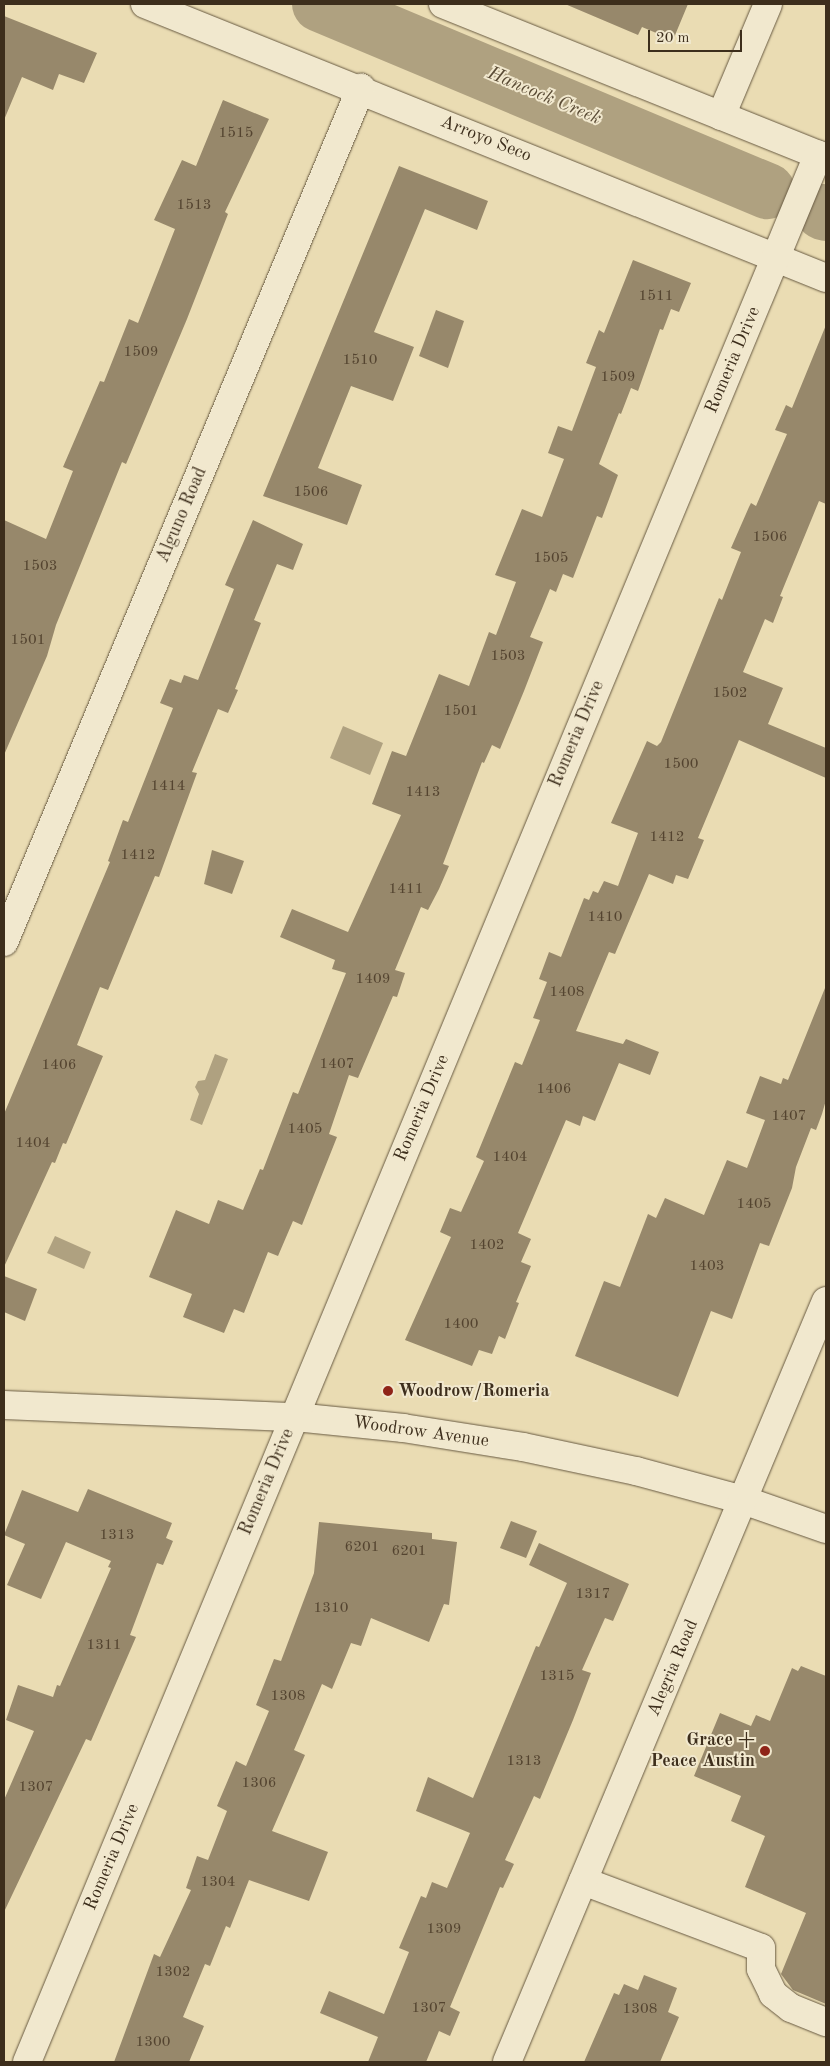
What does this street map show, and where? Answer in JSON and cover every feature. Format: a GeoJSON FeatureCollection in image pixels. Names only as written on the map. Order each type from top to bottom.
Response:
{"type":"FeatureCollection","features":[{"type":"Feature","properties":{"kind":"street","name":"Arroyo Seco"},"geometry":{"type":"LineString","coordinates":[[145,4],[360,88],[826,278]]}},
{"type":"Feature","properties":{"kind":"street"},"geometry":{"type":"LineString","coordinates":[[443,4],[822,156]]}},
{"type":"Feature","properties":{"kind":"street"},"geometry":{"type":"LineString","coordinates":[[721,116],[768,4]]}},
{"type":"Feature","properties":{"kind":"street","name":"Alguno Road"},"geometry":{"type":"LineString","coordinates":[[4,942],[360,88]]}},
{"type":"Feature","properties":{"kind":"street","name":"Romeria Drive"},"geometry":{"type":"LineString","coordinates":[[27,2062],[776,256],[822,156]]}},
{"type":"Feature","properties":{"kind":"street","name":"Alegria Road"},"geometry":{"type":"LineString","coordinates":[[507,2062],[826,1301]]}},
{"type":"Feature","properties":{"kind":"street","name":"Woodrow Avenue"},"geometry":{"type":"LineString","coordinates":[[4,1406],[294,1417],[403,1428],[522,1447],[636,1471],[743,1500],[826,1528]]}},
{"type":"Feature","properties":{"kind":"street"},"geometry":{"type":"LineString","coordinates":[[583,1881],[761,1948],[761,1969],[773,1994],[791,2008],[826,2022]]}},
{"type":"Feature","properties":{"kind":"shaded area"},"geometry":{"type":"Polygon","coordinates":[[[343,726],[383,743],[370,775],[330,758],[343,726]]]}},
{"type":"Feature","properties":{"kind":"shaded area"},"geometry":{"type":"Polygon","coordinates":[[[215,1054],[228,1059],[202,1125],[190,1120],[199,1094],[195,1087],[198,1081],[205,1080],[215,1054]]]}},
{"type":"Feature","properties":{"kind":"shaded area"},"geometry":{"type":"Polygon","coordinates":[[[55,1236],[91,1252],[84,1269],[47,1253],[55,1236]]]}},
{"type":"Feature","properties":{"kind":"building"},"geometry":{"type":"Polygon","coordinates":[[[565,4],[688,4],[673,40],[642,27],[638,35],[565,4]]]}},
{"type":"Feature","properties":{"kind":"building"},"geometry":{"type":"Polygon","coordinates":[[[4,16],[97,53],[84,83],[59,74],[53,90],[22,77],[4,120],[4,16]]]}},
{"type":"Feature","properties":{"kind":"building"},"geometry":{"type":"Polygon","coordinates":[[[223,100],[269,119],[225,212],[228,214],[187,319],[126,464],[122,462],[56,625],[47,656],[4,755],[4,520],[46,539],[73,471],[63,467],[100,381],[104,382],[129,319],[138,323],[175,229],[154,220],[182,160],[196,166],[223,100]]]}},
{"type":"Feature","properties":{"kind":"building"},"geometry":{"type":"Polygon","coordinates":[[[399,166],[488,201],[477,230],[425,209],[374,332],[414,347],[393,401],[351,386],[318,468],[362,485],[347,525],[263,496],[399,166]]]}},
{"type":"Feature","properties":{"kind":"building"},"geometry":{"type":"Polygon","coordinates":[[[633,260],[691,283],[679,312],[671,309],[663,330],[660,329],[638,391],[631,388],[621,414],[619,413],[599,464],[618,475],[602,518],[597,516],[573,578],[563,574],[556,592],[550,589],[530,637],[543,642],[524,691],[500,749],[492,745],[484,763],[482,762],[443,864],[449,866],[439,889],[428,910],[421,907],[395,970],[405,973],[397,997],[393,996],[358,1078],[349,1075],[329,1134],[337,1137],[302,1225],[293,1221],[278,1256],[268,1252],[244,1313],[234,1309],[224,1333],[183,1317],[192,1294],[149,1277],[176,1210],[209,1224],[218,1200],[243,1210],[260,1169],[263,1170],[293,1092],[298,1094],[346,973],[332,969],[335,960],[280,937],[292,909],[348,932],[401,815],[372,804],[392,751],[406,756],[439,674],[469,686],[489,632],[496,635],[516,582],[495,575],[522,509],[542,517],[564,459],[548,453],[558,426],[572,431],[596,367],[586,363],[599,330],[604,333],[633,260]]]}},
{"type":"Feature","properties":{"kind":"building"},"geometry":{"type":"Polygon","coordinates":[[[436,310],[464,321],[448,368],[419,356],[436,310]]]}},
{"type":"Feature","properties":{"kind":"building"},"geometry":{"type":"Polygon","coordinates":[[[826,325],[826,504],[819,501],[780,596],[783,597],[773,623],[765,619],[743,672],[783,688],[768,724],[826,748],[826,778],[739,740],[698,838],[704,840],[688,879],[676,875],[673,884],[649,874],[615,954],[609,952],[576,1031],[623,1044],[626,1039],[659,1052],[650,1075],[619,1063],[595,1121],[583,1116],[580,1126],[566,1120],[518,1233],[531,1239],[521,1262],[531,1266],[516,1302],[519,1303],[505,1339],[499,1336],[492,1354],[479,1350],[472,1366],[405,1340],[451,1237],[440,1232],[450,1208],[461,1212],[484,1161],[476,1157],[515,1062],[522,1065],[540,1020],[533,1018],[547,982],[539,979],[549,952],[561,957],[584,898],[589,900],[593,891],[598,893],[604,881],[618,886],[638,833],[611,823],[647,741],[657,746],[661,742],[719,598],[722,600],[741,552],[731,548],[751,503],[756,506],[787,434],[775,430],[786,405],[792,408],[826,325]]]}},
{"type":"Feature","properties":{"kind":"building"},"geometry":{"type":"Polygon","coordinates":[[[253,520],[303,544],[293,570],[277,564],[254,620],[261,623],[235,689],[238,690],[228,713],[218,709],[192,772],[197,773],[159,877],[155,876],[108,990],[100,987],[77,1045],[103,1056],[66,1144],[63,1143],[55,1163],[52,1162],[4,1267],[4,1114],[110,862],[108,861],[123,820],[128,822],[173,708],[160,703],[170,679],[181,683],[184,675],[198,680],[234,589],[225,585],[253,520]]]}},
{"type":"Feature","properties":{"kind":"building"},"geometry":{"type":"Polygon","coordinates":[[[212,850],[244,861],[232,894],[204,884],[212,850]]]}},
{"type":"Feature","properties":{"kind":"building"},"geometry":{"type":"Polygon","coordinates":[[[825,988],[826,1100],[816,1130],[811,1128],[796,1167],[792,1188],[769,1246],[760,1243],[732,1319],[711,1311],[678,1397],[575,1356],[604,1281],[620,1287],[648,1214],[656,1218],[665,1198],[704,1215],[727,1160],[747,1168],[765,1120],[746,1113],[760,1076],[781,1084],[783,1078],[788,1080],[825,988]]]}},
{"type":"Feature","properties":{"kind":"building"},"geometry":{"type":"Polygon","coordinates":[[[4,1276],[37,1289],[25,1321],[4,1312],[4,1276]]]}},
{"type":"Feature","properties":{"kind":"building"},"geometry":{"type":"Polygon","coordinates":[[[88,1489],[172,1523],[166,1538],[173,1541],[163,1565],[157,1563],[130,1635],[136,1637],[91,1741],[86,1739],[4,1912],[4,1800],[34,1731],[6,1720],[18,1685],[53,1697],[57,1685],[60,1686],[111,1568],[108,1567],[111,1561],[66,1542],[41,1599],[7,1585],[25,1544],[4,1535],[22,1490],[78,1512],[88,1489]]]}},
{"type":"Feature","properties":{"kind":"building"},"geometry":{"type":"Polygon","coordinates":[[[511,1521],[537,1531],[526,1558],[500,1548],[511,1521]]]}},
{"type":"Feature","properties":{"kind":"building"},"geometry":{"type":"Polygon","coordinates":[[[319,1522],[432,1533],[432,1539],[457,1542],[449,1605],[444,1604],[429,1642],[371,1618],[361,1646],[351,1643],[332,1689],[322,1684],[294,1750],[305,1755],[272,1831],[328,1852],[309,1901],[249,1880],[230,1928],[226,1926],[210,1966],[205,1964],[183,2017],[204,2026],[189,2062],[114,2062],[154,1954],[160,1957],[191,1890],[186,1888],[197,1856],[208,1860],[227,1811],[217,1806],[236,1761],[246,1766],[269,1711],[256,1705],[274,1659],[281,1661],[314,1573],[319,1522]]]}},
{"type":"Feature","properties":{"kind":"building"},"geometry":{"type":"Polygon","coordinates":[[[539,1543],[629,1584],[613,1621],[605,1618],[582,1670],[591,1673],[573,1720],[540,1799],[534,1796],[505,1860],[514,1864],[503,1888],[500,1887],[450,2007],[460,2012],[450,2036],[439,2031],[426,2062],[368,2062],[378,2037],[320,2013],[329,1991],[384,2014],[409,1952],[399,1948],[421,1896],[426,1898],[432,1882],[447,1888],[470,1833],[416,1811],[428,1777],[473,1798],[536,1646],[539,1647],[567,1583],[529,1565],[539,1543]]]}},
{"type":"Feature","properties":{"kind":"building","name":"Grace + Peace Austin"},"geometry":{"type":"Polygon","coordinates":[[[801,1666],[826,1676],[826,2004],[793,1990],[781,1974],[806,1913],[745,1887],[765,1836],[731,1821],[741,1796],[694,1776],[720,1713],[751,1726],[756,1715],[770,1721],[792,1668],[798,1671],[801,1666]]]}},
{"type":"Feature","properties":{"kind":"building"},"geometry":{"type":"Polygon","coordinates":[[[644,1975],[677,1988],[668,2012],[679,2017],[660,2062],[584,2062],[614,1993],[619,1995],[624,1984],[638,1990],[644,1975]]]}},
{"type":"Feature","properties":{"kind":"waterway","name":"Hancock Creek"},"geometry":{"type":"LineString","coordinates":[[320,4],[767,191]]}},
{"type":"Feature","properties":{"kind":"place","name":"Woodrow/Romeria"},"geometry":{"type":"Point","coordinates":[388,1391]}},
{"type":"Feature","properties":{"kind":"place","name":"Grace + Peace Austin"},"geometry":{"type":"Point","coordinates":[765,1751]}}]}
